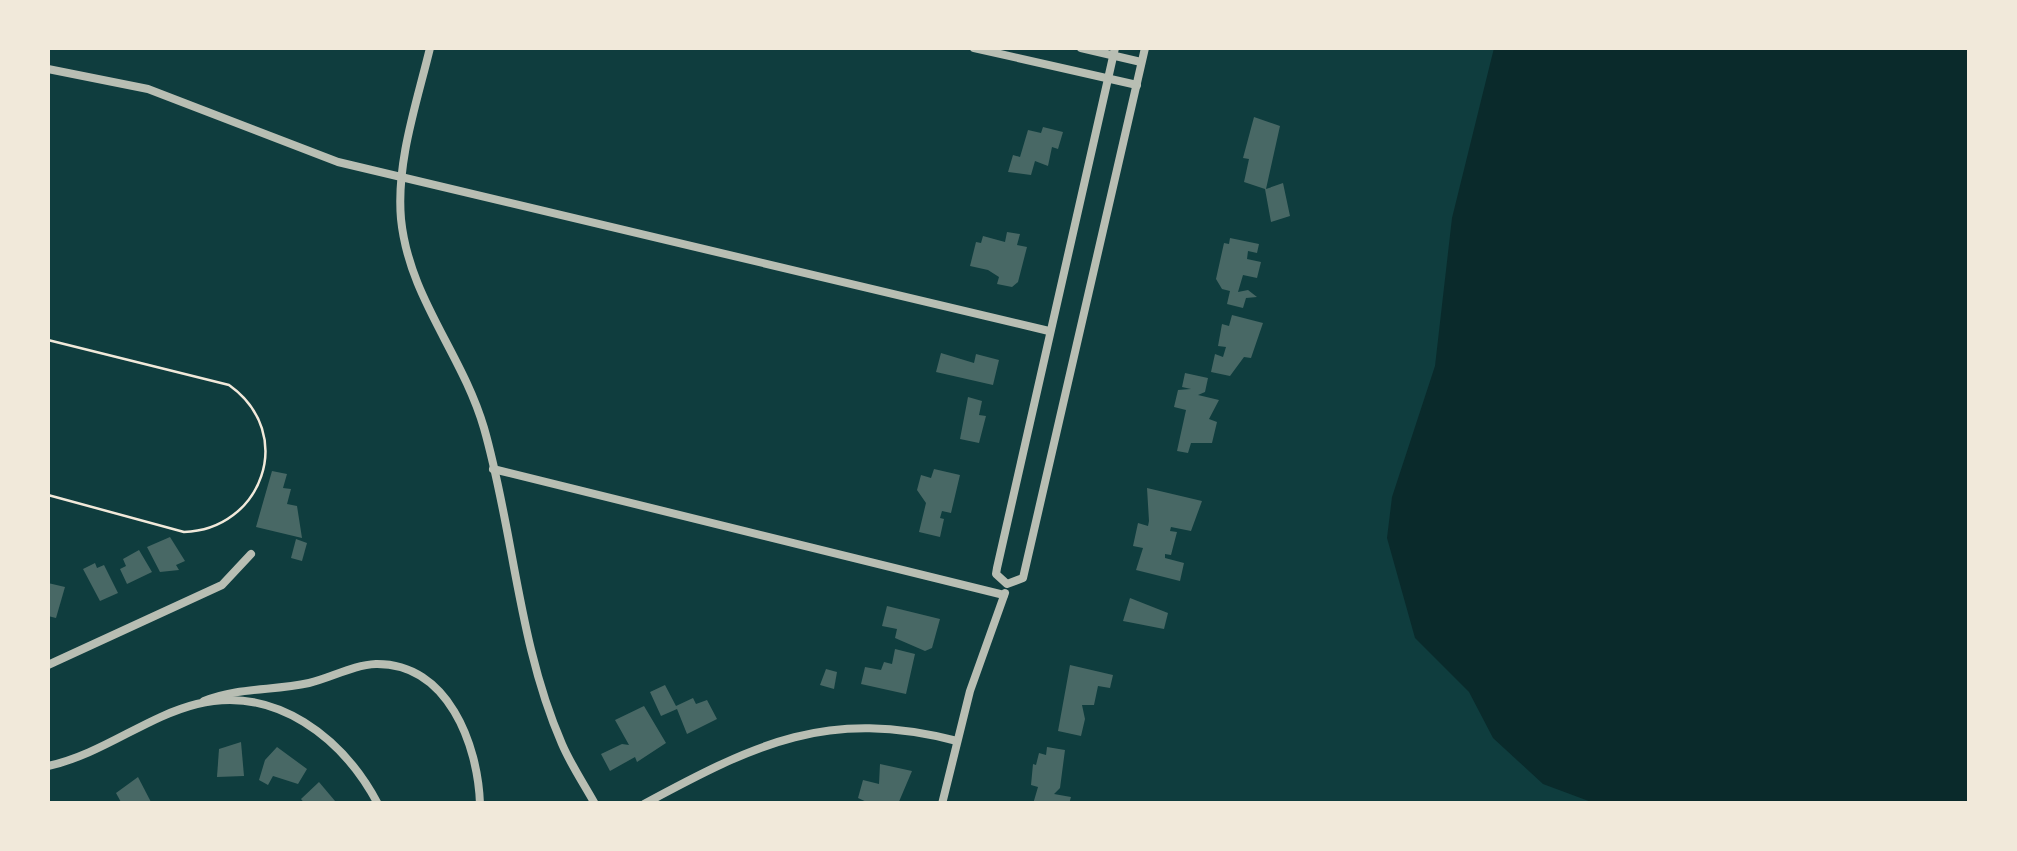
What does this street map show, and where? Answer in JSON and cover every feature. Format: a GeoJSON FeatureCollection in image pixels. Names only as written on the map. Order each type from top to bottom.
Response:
{"type":"FeatureCollection","features":[{"type":"Feature","properties":{"kind":"street"},"geometry":{"type":"LineString","coordinates":[[430,48],[402,177],[401,218],[412,279],[461,370],[493,469],[534,658],[563,746],[596,804]]}},
{"type":"Feature","properties":{"kind":"street"},"geometry":{"type":"LineString","coordinates":[[974,48],[1137,85]]}},
{"type":"Feature","properties":{"kind":"street"},"geometry":{"type":"LineString","coordinates":[[1081,48],[1114,51],[1141,62]]}},
{"type":"Feature","properties":{"kind":"street"},"geometry":{"type":"LineString","coordinates":[[1007,584],[1023,578],[1144,48]]}},
{"type":"Feature","properties":{"kind":"street"},"geometry":{"type":"LineString","coordinates":[[1007,584],[996,574],[1114,51]]}},
{"type":"Feature","properties":{"kind":"street"},"geometry":{"type":"LineString","coordinates":[[48,69],[148,89],[328,158],[1049,331]]}},
{"type":"Feature","properties":{"kind":"street"},"geometry":{"type":"LineString","coordinates":[[493,469],[1004,595]]}},
{"type":"Feature","properties":{"kind":"street"},"geometry":{"type":"LineString","coordinates":[[48,666],[222,585],[251,554]]}},
{"type":"Feature","properties":{"kind":"street"},"geometry":{"type":"LineString","coordinates":[[942,804],[957,741],[1007,584]]}},
{"type":"Feature","properties":{"kind":"street"},"geometry":{"type":"LineString","coordinates":[[48,766],[90,754],[229,691],[311,682],[372,664],[405,668],[429,684],[457,714],[473,750],[480,804]]}},
{"type":"Feature","properties":{"kind":"street"},"geometry":{"type":"LineString","coordinates":[[198,703],[258,704],[296,716],[332,741],[378,804]]}},
{"type":"Feature","properties":{"kind":"street"},"geometry":{"type":"LineString","coordinates":[[644,804],[733,758],[812,732],[881,726],[957,741]]}},
{"type":"Feature","properties":{"kind":"path"},"geometry":{"type":"LineString","coordinates":[[48,340],[230,385],[248,398],[264,423],[268,443],[252,494],[224,523],[207,532],[184,532],[48,494]]}},
{"type":"Feature","properties":{"kind":"water"},"geometry":{"type":"Polygon","coordinates":[[[1494,48],[1969,48],[1969,803],[1594,803],[1543,784],[1493,738],[1469,692],[1415,638],[1387,538],[1392,497],[1435,366],[1452,218],[1494,48]]]}},
{"type":"Feature","properties":{"kind":"building"},"geometry":{"type":"Polygon","coordinates":[[[1254,117],[1280,126],[1266,189],[1283,183],[1290,216],[1271,222],[1265,189],[1244,182],[1249,159],[1243,158],[1254,117]]]}},
{"type":"Feature","properties":{"kind":"building"},"geometry":{"type":"Polygon","coordinates":[[[1043,127],[1063,132],[1058,149],[1052,147],[1048,166],[1035,161],[1031,175],[1008,172],[1013,155],[1020,157],[1028,130],[1041,133],[1043,127]]]}},
{"type":"Feature","properties":{"kind":"building"},"geometry":{"type":"Polygon","coordinates":[[[1007,232],[1020,234],[1017,245],[1027,247],[1018,282],[1012,287],[997,284],[999,277],[988,270],[970,266],[976,242],[981,243],[983,236],[1005,242],[1007,232]]]}},
{"type":"Feature","properties":{"kind":"building"},"geometry":{"type":"Polygon","coordinates":[[[1230,238],[1259,244],[1257,253],[1248,251],[1247,259],[1261,262],[1257,278],[1243,275],[1238,292],[1248,290],[1257,297],[1246,298],[1243,308],[1227,304],[1230,291],[1222,289],[1216,279],[1224,243],[1229,244],[1230,238]]]}},
{"type":"Feature","properties":{"kind":"building"},"geometry":{"type":"Polygon","coordinates":[[[1232,315],[1263,323],[1251,358],[1244,357],[1230,376],[1211,372],[1215,354],[1223,357],[1226,347],[1218,346],[1222,324],[1229,326],[1232,315]]]}},
{"type":"Feature","properties":{"kind":"building"},"geometry":{"type":"Polygon","coordinates":[[[941,353],[974,363],[976,354],[999,360],[993,385],[936,372],[941,353]]]}},
{"type":"Feature","properties":{"kind":"building"},"geometry":{"type":"Polygon","coordinates":[[[1185,373],[1208,378],[1205,392],[1198,395],[1219,400],[1209,419],[1217,422],[1212,443],[1191,443],[1188,453],[1177,451],[1186,410],[1174,407],[1178,390],[1191,389],[1182,387],[1185,373]]]}},
{"type":"Feature","properties":{"kind":"building"},"geometry":{"type":"Polygon","coordinates":[[[968,397],[982,401],[979,415],[986,416],[979,443],[960,439],[968,397]]]}},
{"type":"Feature","properties":{"kind":"building"},"geometry":{"type":"Polygon","coordinates":[[[934,469],[960,475],[951,513],[942,511],[940,537],[919,532],[926,503],[917,490],[921,475],[931,478],[934,469]]]}},
{"type":"Feature","properties":{"kind":"building"},"geometry":{"type":"Polygon","coordinates":[[[272,471],[287,474],[283,488],[291,489],[287,504],[297,506],[302,538],[256,527],[272,471]]]}},
{"type":"Feature","properties":{"kind":"building"},"geometry":{"type":"Polygon","coordinates":[[[1147,488],[1202,501],[1191,531],[1171,527],[1170,531],[1177,532],[1171,555],[1165,554],[1165,558],[1184,563],[1180,581],[1136,570],[1143,548],[1133,546],[1138,523],[1148,526],[1149,521],[1147,488]]]}},
{"type":"Feature","properties":{"kind":"building"},"geometry":{"type":"Polygon","coordinates":[[[170,537],[185,561],[176,565],[179,570],[160,572],[147,547],[170,537]]]}},
{"type":"Feature","properties":{"kind":"building"},"geometry":{"type":"Polygon","coordinates":[[[296,539],[307,543],[302,561],[291,558],[296,539]]]}},
{"type":"Feature","properties":{"kind":"building"},"geometry":{"type":"Polygon","coordinates":[[[139,550],[152,572],[127,584],[120,569],[126,566],[123,559],[139,550]]]}},
{"type":"Feature","properties":{"kind":"building"},"geometry":{"type":"Polygon","coordinates":[[[95,563],[97,568],[104,565],[118,593],[100,601],[83,569],[95,563]]]}},
{"type":"Feature","properties":{"kind":"building"},"geometry":{"type":"Polygon","coordinates":[[[48,583],[65,587],[56,618],[48,616],[48,583]]]}},
{"type":"Feature","properties":{"kind":"building"},"geometry":{"type":"Polygon","coordinates":[[[1130,598],[1168,613],[1164,629],[1123,621],[1130,598]]]}},
{"type":"Feature","properties":{"kind":"building"},"geometry":{"type":"Polygon","coordinates":[[[887,606],[940,619],[932,648],[925,651],[895,638],[897,629],[882,626],[887,606]]]}},
{"type":"Feature","properties":{"kind":"building"},"geometry":{"type":"Polygon","coordinates":[[[895,649],[915,654],[906,694],[861,684],[865,667],[881,670],[884,662],[892,664],[895,649]]]}},
{"type":"Feature","properties":{"kind":"building"},"geometry":{"type":"Polygon","coordinates":[[[1070,665],[1113,675],[1110,688],[1098,686],[1094,705],[1082,705],[1085,719],[1081,736],[1058,731],[1070,665]]]}},
{"type":"Feature","properties":{"kind":"building"},"geometry":{"type":"Polygon","coordinates":[[[826,669],[837,672],[834,689],[820,685],[826,669]]]}},
{"type":"Feature","properties":{"kind":"building"},"geometry":{"type":"Polygon","coordinates":[[[665,685],[676,706],[693,698],[696,704],[707,700],[717,719],[687,734],[677,709],[661,716],[650,692],[665,685]]]}},
{"type":"Feature","properties":{"kind":"building"},"geometry":{"type":"Polygon","coordinates":[[[644,706],[666,743],[637,762],[635,757],[610,771],[601,754],[622,744],[629,745],[615,720],[644,706]]]}},
{"type":"Feature","properties":{"kind":"building"},"geometry":{"type":"Polygon","coordinates":[[[241,742],[244,776],[217,777],[219,749],[241,742]]]}},
{"type":"Feature","properties":{"kind":"building"},"geometry":{"type":"Polygon","coordinates":[[[277,747],[307,769],[298,784],[273,776],[268,785],[259,780],[265,760],[277,747]]]}},
{"type":"Feature","properties":{"kind":"building"},"geometry":{"type":"Polygon","coordinates":[[[1047,747],[1065,750],[1060,788],[1054,794],[1071,797],[1069,804],[1033,804],[1038,787],[1031,785],[1033,764],[1036,765],[1039,753],[1046,755],[1047,747]]]}},
{"type":"Feature","properties":{"kind":"building"},"geometry":{"type":"Polygon","coordinates":[[[880,764],[912,771],[898,804],[871,804],[858,798],[863,780],[879,784],[880,764]]]}},
{"type":"Feature","properties":{"kind":"building"},"geometry":{"type":"Polygon","coordinates":[[[138,777],[152,804],[122,804],[116,793],[138,777]]]}},
{"type":"Feature","properties":{"kind":"building"},"geometry":{"type":"Polygon","coordinates":[[[319,782],[335,801],[305,804],[301,799],[319,782]]]}}]}
